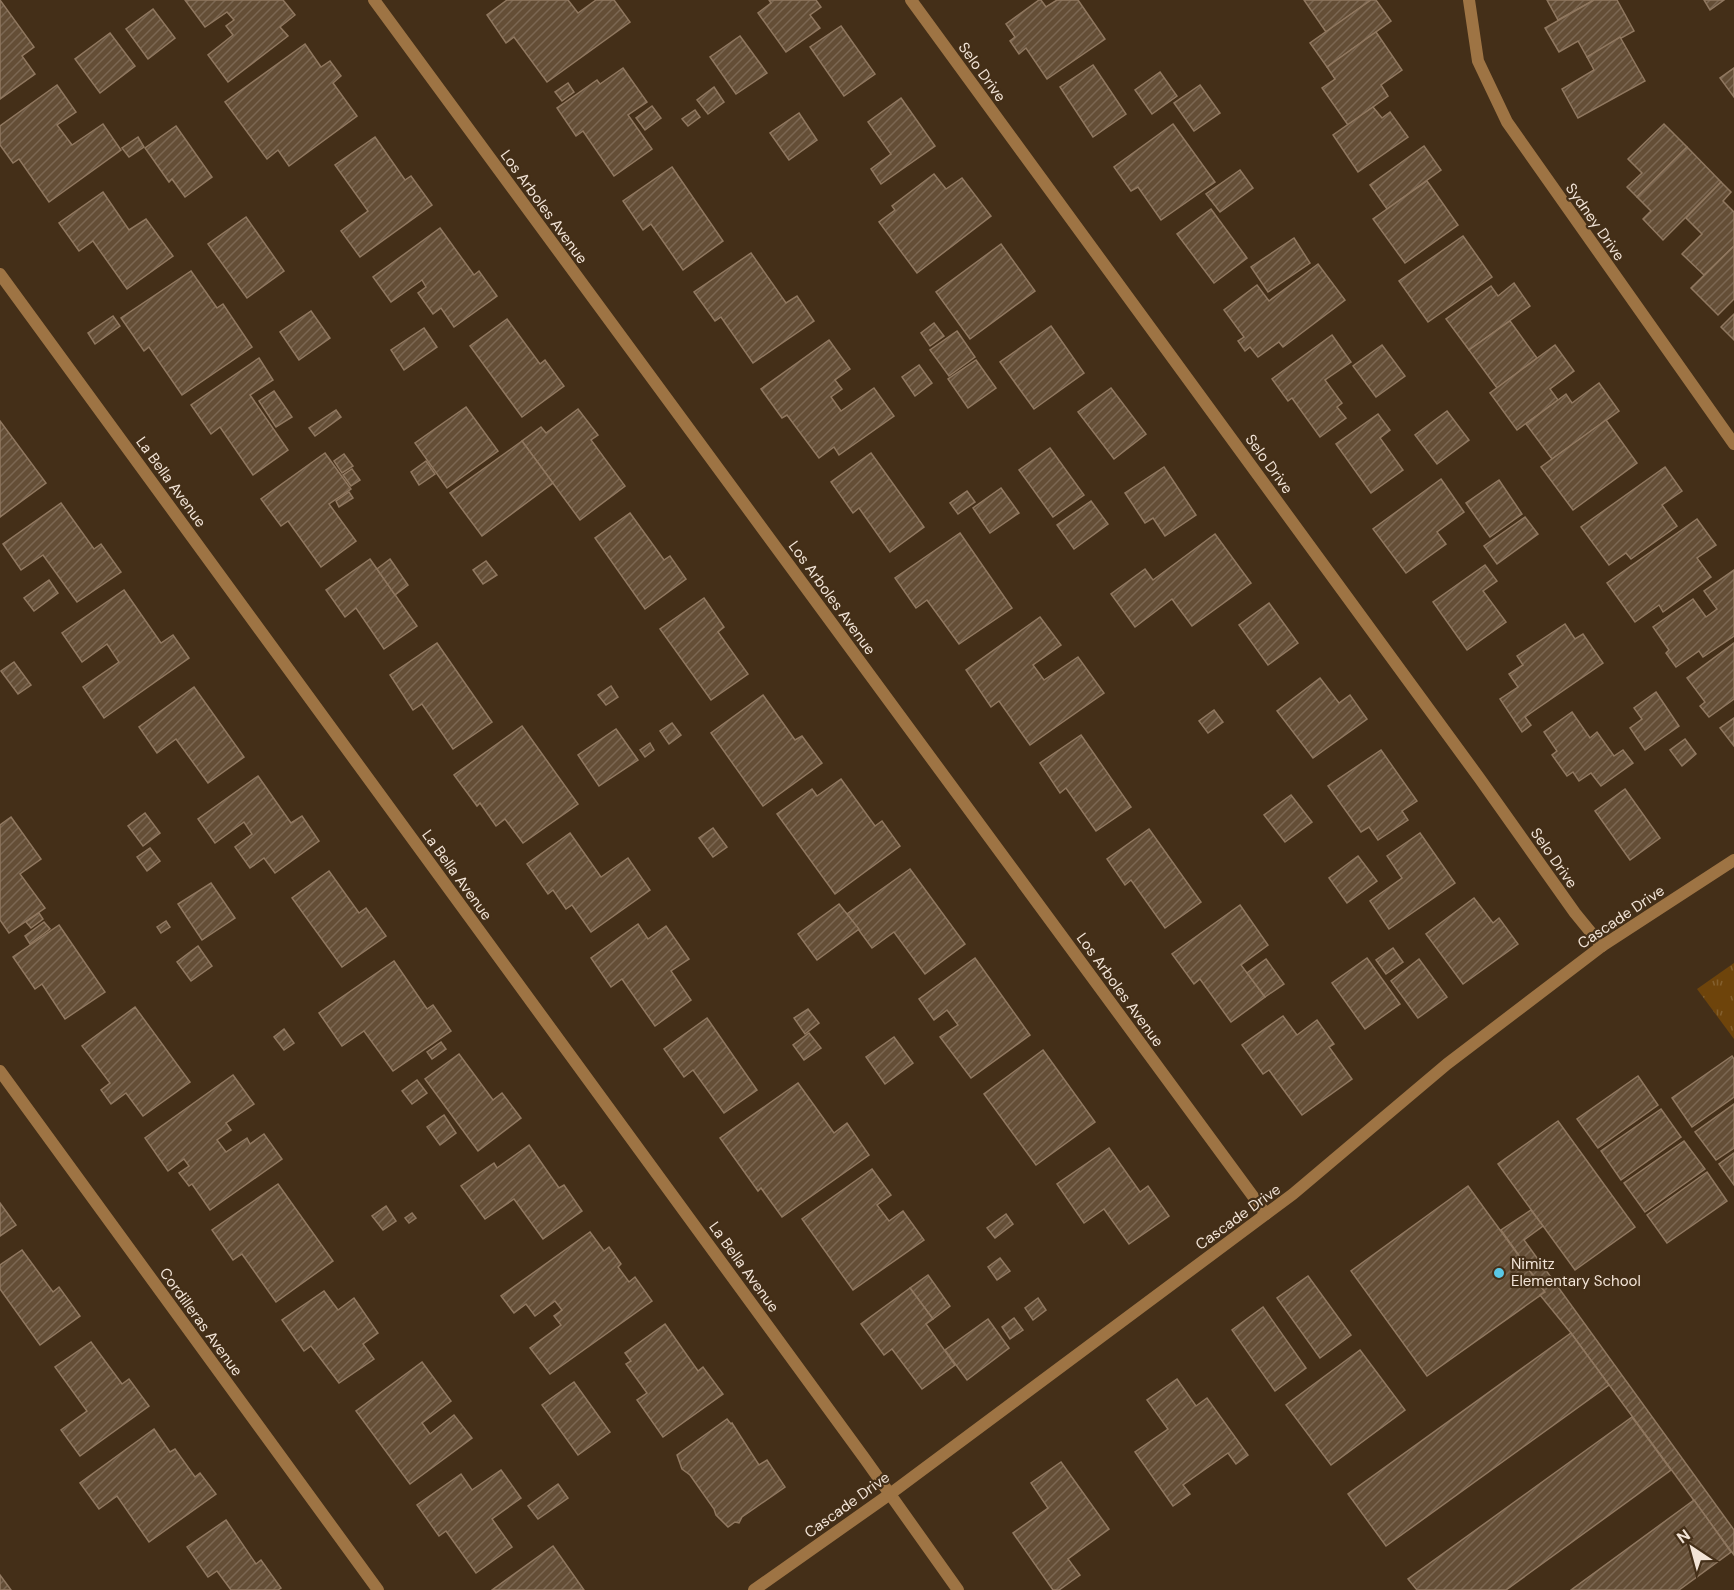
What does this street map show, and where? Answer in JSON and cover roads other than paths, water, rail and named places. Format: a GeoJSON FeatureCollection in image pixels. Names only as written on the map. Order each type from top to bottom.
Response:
{"type":"FeatureCollection","features":[{"type":"Feature","properties":{"kind":"street","name":"Los Arboles Avenue"},"geometry":{"type":"LineString","coordinates":[[374,0],[1266,1214]]}},
{"type":"Feature","properties":{"kind":"street","name":"Selo Drive"},"geometry":{"type":"LineString","coordinates":[[911,0],[1480,778],[1575,913],[1602,946]]}},
{"type":"Feature","properties":{"kind":"street","name":"Sydney Drive"},"geometry":{"type":"LineString","coordinates":[[1469,0],[1478,61],[1507,122],[1734,444]]}},
{"type":"Feature","properties":{"kind":"street","name":"La Bella Avenue"},"geometry":{"type":"LineString","coordinates":[[0,274],[958,1590]]}},
{"type":"Feature","properties":{"kind":"street","name":"Cascade Drive"},"geometry":{"type":"LineString","coordinates":[[754,1590],[890,1494],[1306,1185],[1447,1064],[1602,946],[1734,860]]}},
{"type":"Feature","properties":{"kind":"street","name":"Cordilleras Avenue"},"geometry":{"type":"LineString","coordinates":[[0,1071],[378,1590]]}},
{"type":"Feature","properties":{"kind":"place","name":"Nimitz Elementary School"},"geometry":{"type":"Point","coordinates":[1499,1273]}}]}
